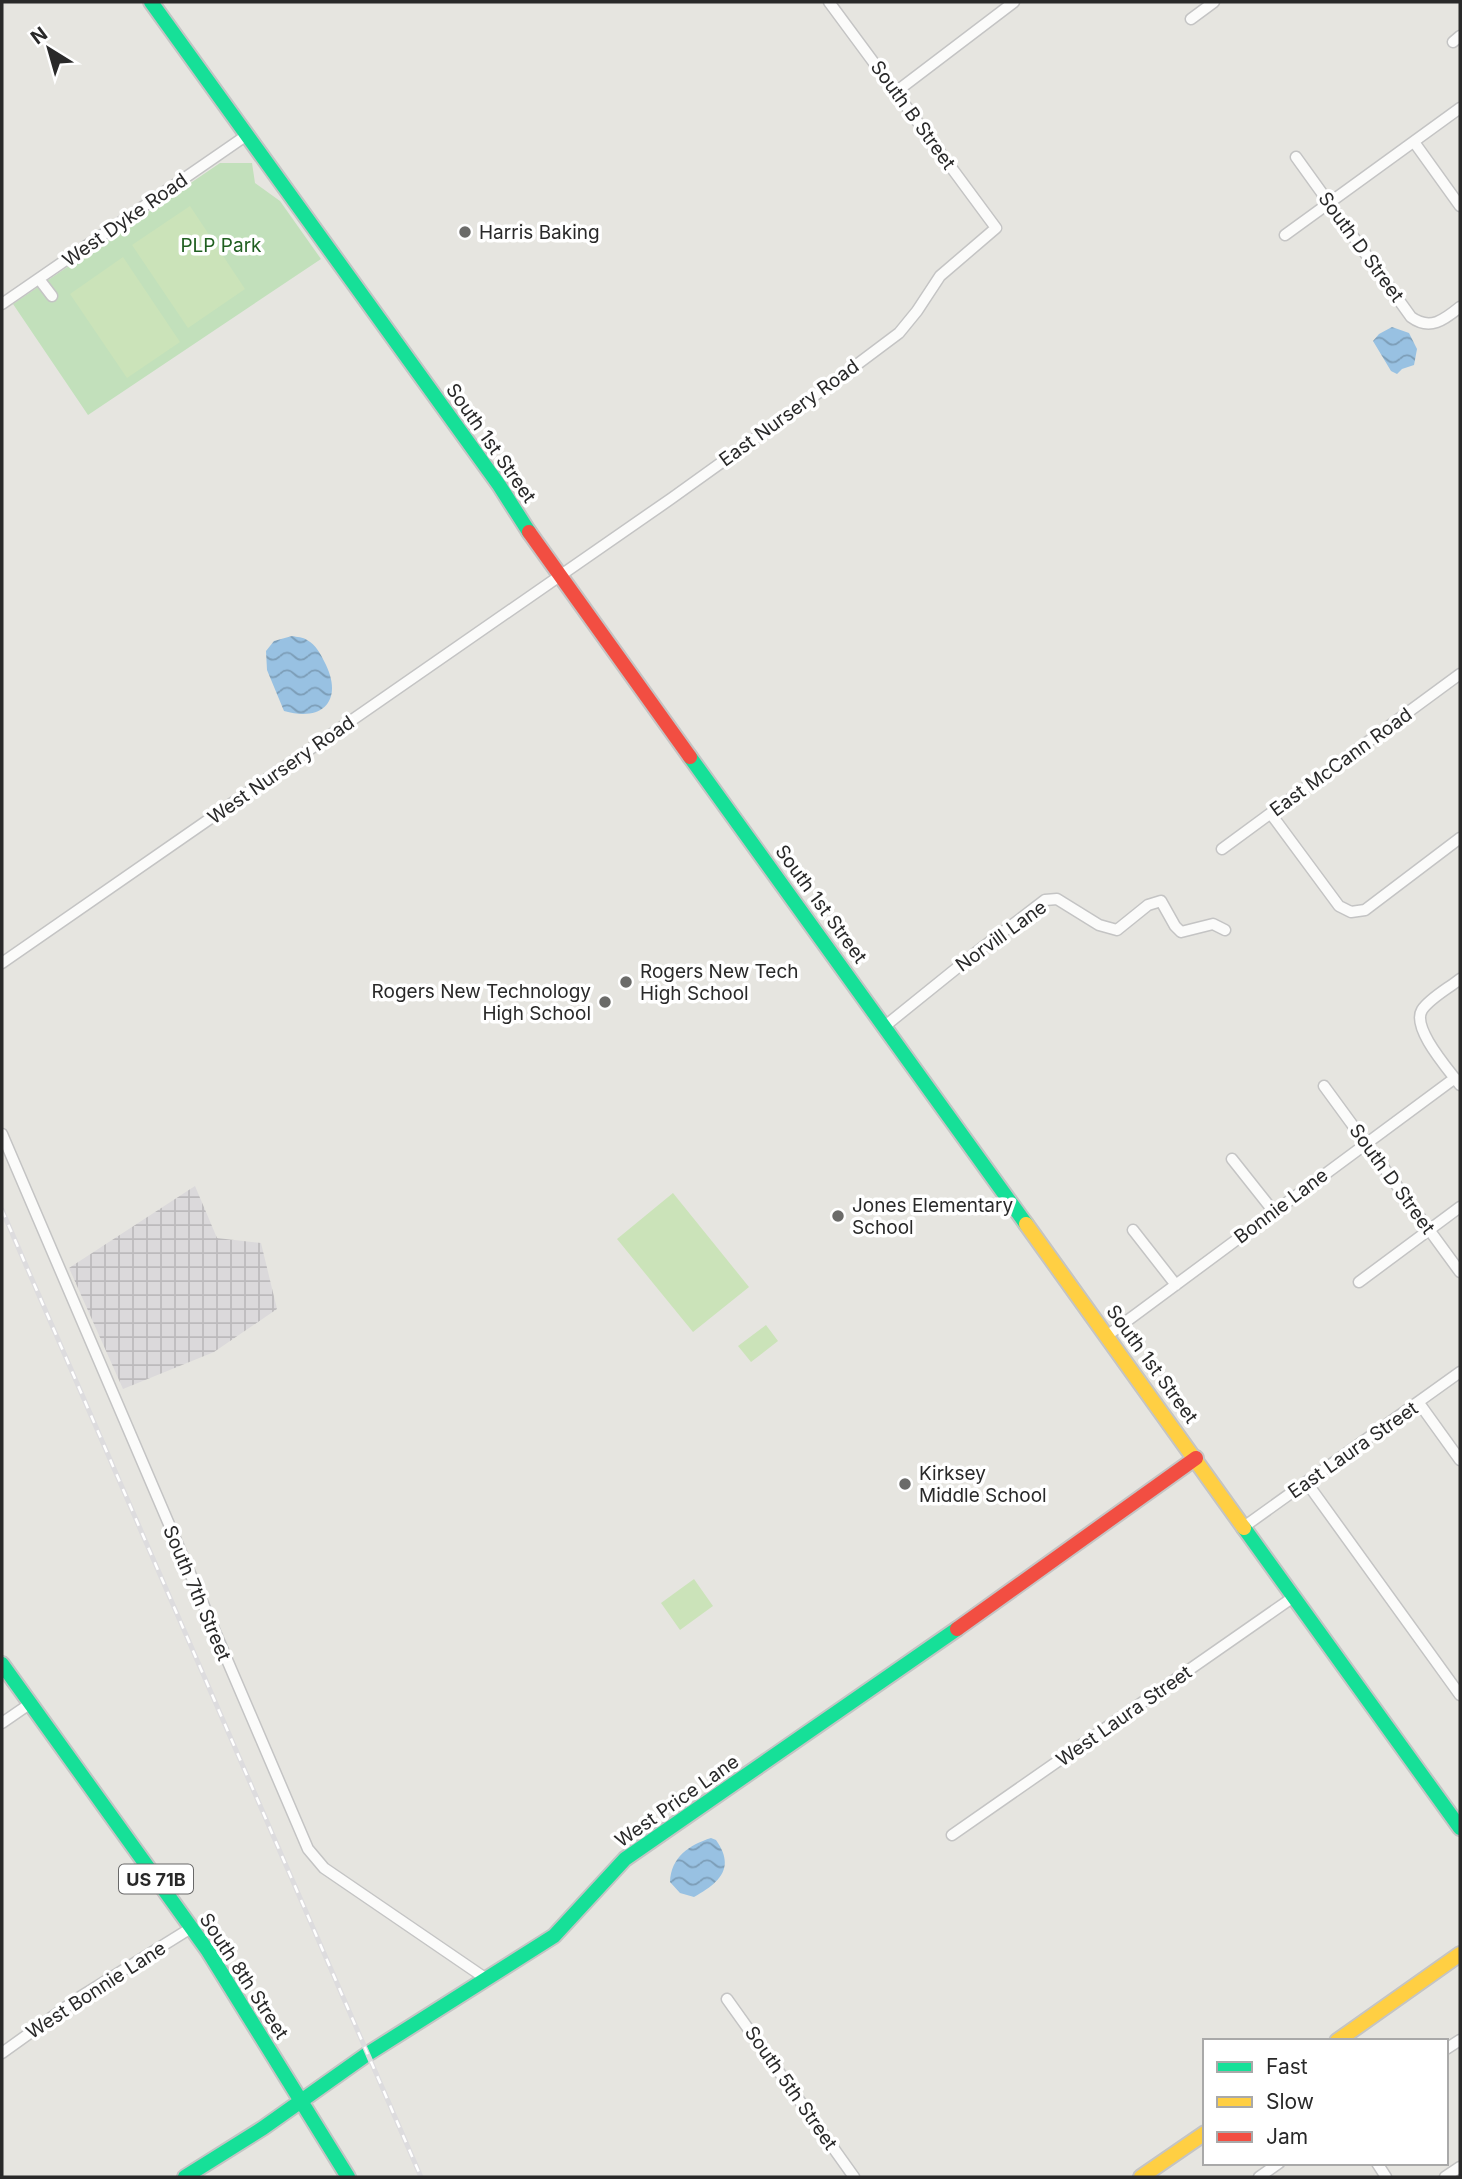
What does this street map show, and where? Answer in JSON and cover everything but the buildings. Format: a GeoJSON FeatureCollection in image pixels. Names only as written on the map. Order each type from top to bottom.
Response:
{"type":"FeatureCollection","features":[{"type":"Feature","properties":{"kind":"main road","name":"South 1st Street"},"geometry":{"type":"LineString","coordinates":[[151,2],[499,485],[559,575],[886,1026],[1460,1828]]}},
{"type":"Feature","properties":{"kind":"main road","name":"West Price Lane"},"geometry":{"type":"LineString","coordinates":[[186,2177],[263,2128],[366,2055],[554,1936],[625,1859],[861,1697],[1196,1458]]}},
{"type":"Feature","properties":{"kind":"main road","name":"South 8th Street"},"geometry":{"type":"LineString","coordinates":[[2,1664],[191,1928],[348,2177]]}},
{"type":"Feature","properties":{"kind":"main road"},"geometry":{"type":"LineString","coordinates":[[1341,2039],[1460,1954]]}},
{"type":"Feature","properties":{"kind":"main road"},"geometry":{"type":"LineString","coordinates":[[1141,2177],[1203,2134]]}},
{"type":"Feature","properties":{"kind":"street","name":"South B Street"},"geometry":{"type":"LineString","coordinates":[[831,2],[996,228]]}},
{"type":"Feature","properties":{"kind":"street"},"geometry":{"type":"LineString","coordinates":[[897,91],[1014,2]]}},
{"type":"Feature","properties":{"kind":"street"},"geometry":{"type":"LineString","coordinates":[[1191,19],[1214,2]]}},
{"type":"Feature","properties":{"kind":"street"},"geometry":{"type":"LineString","coordinates":[[1285,235],[1460,108]]}},
{"type":"Feature","properties":{"kind":"street","name":"West Dyke Road"},"geometry":{"type":"LineString","coordinates":[[2,304],[247,135]]}},
{"type":"Feature","properties":{"kind":"street"},"geometry":{"type":"LineString","coordinates":[[1414,142],[1460,206]]}},
{"type":"Feature","properties":{"kind":"street","name":"South D Street"},"geometry":{"type":"LineString","coordinates":[[1296,157],[1411,317],[1420,324],[1433,324],[1444,320],[1460,307]]}},
{"type":"Feature","properties":{"kind":"street","name":"East Nursery Road"},"geometry":{"type":"LineString","coordinates":[[559,575],[672,498],[899,333],[940,276],[996,228]]}},
{"type":"Feature","properties":{"kind":"street"},"geometry":{"type":"LineString","coordinates":[[39,279],[52,296]]}},
{"type":"Feature","properties":{"kind":"street","name":"West Nursery Road"},"geometry":{"type":"LineString","coordinates":[[2,962],[559,575]]}},
{"type":"Feature","properties":{"kind":"street","name":"East McCann Road"},"geometry":{"type":"LineString","coordinates":[[1223,849],[1460,674]]}},
{"type":"Feature","properties":{"kind":"street"},"geometry":{"type":"LineString","coordinates":[[1271,814],[1339,906],[1351,912],[1365,910],[1460,838]]}},
{"type":"Feature","properties":{"kind":"street","name":"Norvill Lane"},"geometry":{"type":"LineString","coordinates":[[886,1026],[1045,900],[1057,899],[1099,925],[1117,930],[1148,905],[1161,901],[1181,932],[1213,924],[1225,930]]}},
{"type":"Feature","properties":{"kind":"street"},"geometry":{"type":"LineString","coordinates":[[1457,1081],[1422,1032],[1418,1019],[1423,1009],[1460,979]]}},
{"type":"Feature","properties":{"kind":"street","name":"Bonnie Lane"},"geometry":{"type":"LineString","coordinates":[[1108,1335],[1366,1144],[1457,1081]]}},
{"type":"Feature","properties":{"kind":"street","name":"South D Street"},"geometry":{"type":"LineString","coordinates":[[1324,1086],[1460,1272]]}},
{"type":"Feature","properties":{"kind":"street","name":"South 7th Street"},"geometry":{"type":"LineString","coordinates":[[2,1133],[308,1849],[324,1868],[485,1978]]}},
{"type":"Feature","properties":{"kind":"street"},"geometry":{"type":"LineString","coordinates":[[1232,1158],[1274,1212]]}},
{"type":"Feature","properties":{"kind":"street"},"geometry":{"type":"LineString","coordinates":[[1359,1282],[1460,1207]]}},
{"type":"Feature","properties":{"kind":"street"},"geometry":{"type":"LineString","coordinates":[[1133,1230],[1175,1285]]}},
{"type":"Feature","properties":{"kind":"street","name":"East Laura Street"},"geometry":{"type":"LineString","coordinates":[[1244,1526],[1460,1372]]}},
{"type":"Feature","properties":{"kind":"street"},"geometry":{"type":"LineString","coordinates":[[1419,1403],[1460,1460]]}},
{"type":"Feature","properties":{"kind":"street"},"geometry":{"type":"LineString","coordinates":[[1307,1483],[1460,1695]]}},
{"type":"Feature","properties":{"kind":"street","name":"West Laura Street"},"geometry":{"type":"LineString","coordinates":[[952,1835],[1295,1596]]}},
{"type":"Feature","properties":{"kind":"street"},"geometry":{"type":"LineString","coordinates":[[2,1723],[31,1703]]}},
{"type":"Feature","properties":{"kind":"street","name":"West Bonnie Lane"},"geometry":{"type":"LineString","coordinates":[[2,2053],[80,1997],[191,1928]]}},
{"type":"Feature","properties":{"kind":"street","name":"South 5th Street"},"geometry":{"type":"LineString","coordinates":[[727,1999],[854,2177]]}},
{"type":"Feature","properties":{"kind":"street"},"geometry":{"type":"LineString","coordinates":[[1259,2177],[1276,2165]]}},
{"type":"Feature","properties":{"kind":"street"},"geometry":{"type":"LineString","coordinates":[[1445,2177],[1460,2167]]}},
{"type":"Feature","properties":{"kind":"shaded area"},"geometry":{"type":"Polygon","coordinates":[[[195,1186],[217,1238],[261,1243],[277,1309],[214,1352],[123,1389],[69,1268],[195,1186]]]}},
{"type":"Feature","properties":{"kind":"green space","name":"PLP Park"},"geometry":{"type":"Polygon","coordinates":[[[220,163],[252,163],[255,183],[280,201],[321,259],[88,415],[13,304],[220,163]]]}},
{"type":"Feature","properties":{"kind":"green space"},"geometry":{"type":"Polygon","coordinates":[[[190,206],[245,289],[188,328],[132,245],[190,206]]]}},
{"type":"Feature","properties":{"kind":"green space"},"geometry":{"type":"Polygon","coordinates":[[[123,257],[180,342],[127,378],[70,294],[123,257]]]}},
{"type":"Feature","properties":{"kind":"green space"},"geometry":{"type":"Polygon","coordinates":[[[673,1193],[749,1287],[693,1332],[617,1239],[673,1193]]]}},
{"type":"Feature","properties":{"kind":"green space"},"geometry":{"type":"Polygon","coordinates":[[[766,1325],[778,1341],[751,1362],[738,1346],[766,1325]]]}},
{"type":"Feature","properties":{"kind":"green space"},"geometry":{"type":"Polygon","coordinates":[[[694,1579],[713,1606],[680,1630],[661,1603],[694,1579]]]}},
{"type":"Feature","properties":{"kind":"water"},"geometry":{"type":"Polygon","coordinates":[[[1392,327],[1409,333],[1417,349],[1414,365],[1397,374],[1391,371],[1373,341],[1392,327]]]}},
{"type":"Feature","properties":{"kind":"water"},"geometry":{"type":"Polygon","coordinates":[[[292,636],[304,638],[313,644],[330,674],[331,696],[320,710],[298,714],[284,711],[267,670],[266,651],[274,641],[292,636]]]}},
{"type":"Feature","properties":{"kind":"water"},"geometry":{"type":"Polygon","coordinates":[[[711,1838],[716,1840],[725,1859],[722,1874],[711,1886],[694,1897],[680,1893],[670,1882],[674,1866],[689,1848],[711,1838]]]}},
{"type":"Feature","properties":{"kind":"railway"},"geometry":{"type":"LineString","coordinates":[[2,1210],[421,2177]]}},
{"type":"Feature","properties":{"kind":"traffic: fast"},"geometry":{"type":"LineString","coordinates":[[151,2],[499,485],[529,532]]}},
{"type":"Feature","properties":{"kind":"traffic: fast"},"geometry":{"type":"LineString","coordinates":[[690,757],[1026,1224]]}},
{"type":"Feature","properties":{"kind":"traffic: fast"},"geometry":{"type":"LineString","coordinates":[[1244,1528],[1460,1828]]}},
{"type":"Feature","properties":{"kind":"traffic: fast"},"geometry":{"type":"LineString","coordinates":[[185,2177],[263,2128],[366,2055],[554,1936],[625,1859],[957,1629]]}},
{"type":"Feature","properties":{"kind":"traffic: fast"},"geometry":{"type":"LineString","coordinates":[[2,1664],[208,1951],[348,2177]]}},
{"type":"Feature","properties":{"kind":"traffic: slow"},"geometry":{"type":"LineString","coordinates":[[1026,1224],[1244,1528]]}},
{"type":"Feature","properties":{"kind":"traffic: slow"},"geometry":{"type":"LineString","coordinates":[[1340,2039],[1460,1954]]}},
{"type":"Feature","properties":{"kind":"traffic: slow"},"geometry":{"type":"LineString","coordinates":[[1141,2177],[1203,2134]]}},
{"type":"Feature","properties":{"kind":"traffic: jam"},"geometry":{"type":"LineString","coordinates":[[529,532],[690,757]]}},
{"type":"Feature","properties":{"kind":"traffic: jam"},"geometry":{"type":"LineString","coordinates":[[957,1629],[1196,1458]]}},
{"type":"Feature","properties":{"kind":"place","name":"Harris Baking"},"geometry":{"type":"Point","coordinates":[465,232]}},
{"type":"Feature","properties":{"kind":"place","name":"Rogers New Tech High School"},"geometry":{"type":"Point","coordinates":[626,982]}},
{"type":"Feature","properties":{"kind":"place","name":"Rogers New Technology High School"},"geometry":{"type":"Point","coordinates":[605,1002]}},
{"type":"Feature","properties":{"kind":"place","name":"Jones Elementary School"},"geometry":{"type":"Point","coordinates":[838,1216]}},
{"type":"Feature","properties":{"kind":"place","name":"Kirksey Middle School"},"geometry":{"type":"Point","coordinates":[905,1484]}}]}
